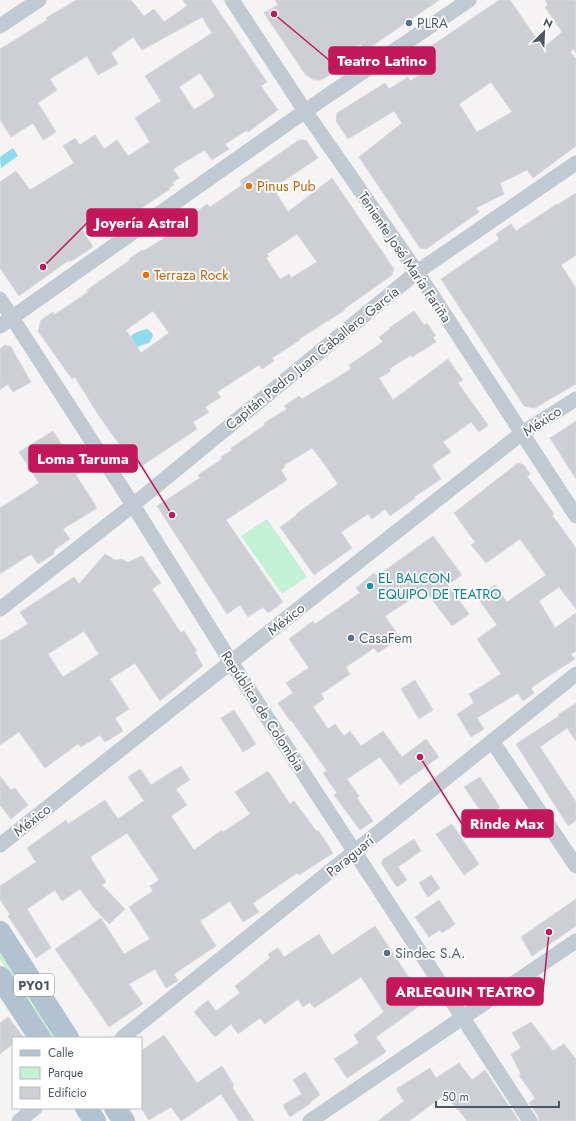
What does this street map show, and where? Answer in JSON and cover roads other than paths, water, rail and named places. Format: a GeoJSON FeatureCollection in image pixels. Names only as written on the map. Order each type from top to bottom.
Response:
{"type":"FeatureCollection","features":[{"type":"Feature","properties":{"kind":"main road","name":"PY01"},"geometry":{"type":"LineString","coordinates":[[0,932],[67,1037]]}},
{"type":"Feature","properties":{"kind":"main road","name":"PY01"},"geometry":{"type":"LineString","coordinates":[[0,977],[39,1037]]}},
{"type":"Feature","properties":{"kind":"main road"},"geometry":{"type":"LineString","coordinates":[[87,1109],[95,1121]]}},
{"type":"Feature","properties":{"kind":"main road"},"geometry":{"type":"LineString","coordinates":[[116,1109],[124,1121]]}},
{"type":"Feature","properties":{"kind":"street"},"geometry":{"type":"LineString","coordinates":[[0,26],[39,0]]}},
{"type":"Feature","properties":{"kind":"street","name":"Teniente José María Fariña"},"geometry":{"type":"LineString","coordinates":[[232,0],[305,110],[417,272],[576,516]]}},
{"type":"Feature","properties":{"kind":"street"},"geometry":{"type":"LineString","coordinates":[[6,322],[305,110],[469,0]]}},
{"type":"Feature","properties":{"kind":"street","name":"Capitán Pedro Juan Caballero García"},"geometry":{"type":"LineString","coordinates":[[0,609],[133,505],[417,272],[576,163]]}},
{"type":"Feature","properties":{"kind":"street","name":"República de Colombia"},"geometry":{"type":"LineString","coordinates":[[0,299],[6,322],[133,505],[231,662],[530,1121]]}},
{"type":"Feature","properties":{"kind":"street","name":"México"},"geometry":{"type":"LineString","coordinates":[[0,845],[522,433],[576,399]]}},
{"type":"Feature","properties":{"kind":"street","name":"Paraguarí"},"geometry":{"type":"LineString","coordinates":[[123,1037],[576,674]]}},
{"type":"Feature","properties":{"kind":"street"},"geometry":{"type":"LineString","coordinates":[[492,741],[576,866]]}},
{"type":"Feature","properties":{"kind":"street"},"geometry":{"type":"LineString","coordinates":[[310,1121],[576,941]]}},
{"type":"Feature","properties":{"kind":"street"},"geometry":{"type":"LineString","coordinates":[[19,1121],[34,1109]]}},
{"type":"Feature","properties":{"kind":"water"},"geometry":{"type":"Polygon","coordinates":[[[13,148],[18,156],[1,168],[0,157],[13,148]]]}},
{"type":"Feature","properties":{"kind":"water"},"geometry":{"type":"Polygon","coordinates":[[[147,329],[153,336],[149,343],[137,347],[133,346],[129,339],[132,335],[136,332],[147,329]]]}},
{"type":"Feature","properties":{"kind":"place","name":"Teatro Latino"},"geometry":{"type":"Point","coordinates":[274,14]}},
{"type":"Feature","properties":{"kind":"place","name":"PLRA"},"geometry":{"type":"Point","coordinates":[409,23]}},
{"type":"Feature","properties":{"kind":"place","name":"Pinus Pub"},"geometry":{"type":"Point","coordinates":[249,186]}},
{"type":"Feature","properties":{"kind":"place","name":"Joyería Astral"},"geometry":{"type":"Point","coordinates":[43,267]}},
{"type":"Feature","properties":{"kind":"place","name":"Terraza Rock"},"geometry":{"type":"Point","coordinates":[146,275]}},
{"type":"Feature","properties":{"kind":"place","name":"Loma Taruma"},"geometry":{"type":"Point","coordinates":[172,515]}},
{"type":"Feature","properties":{"kind":"place","name":"EL BALCON EQUIPO DE TEATRO"},"geometry":{"type":"Point","coordinates":[370,586]}},
{"type":"Feature","properties":{"kind":"place","name":"CasaFem"},"geometry":{"type":"Point","coordinates":[351,638]}},
{"type":"Feature","properties":{"kind":"place","name":"Rinde Max"},"geometry":{"type":"Point","coordinates":[420,757]}},
{"type":"Feature","properties":{"kind":"place","name":"ARLEQUIN TEATRO"},"geometry":{"type":"Point","coordinates":[549,932]}},
{"type":"Feature","properties":{"kind":"place","name":"Sindec S.A."},"geometry":{"type":"Point","coordinates":[387,953]}}]}
